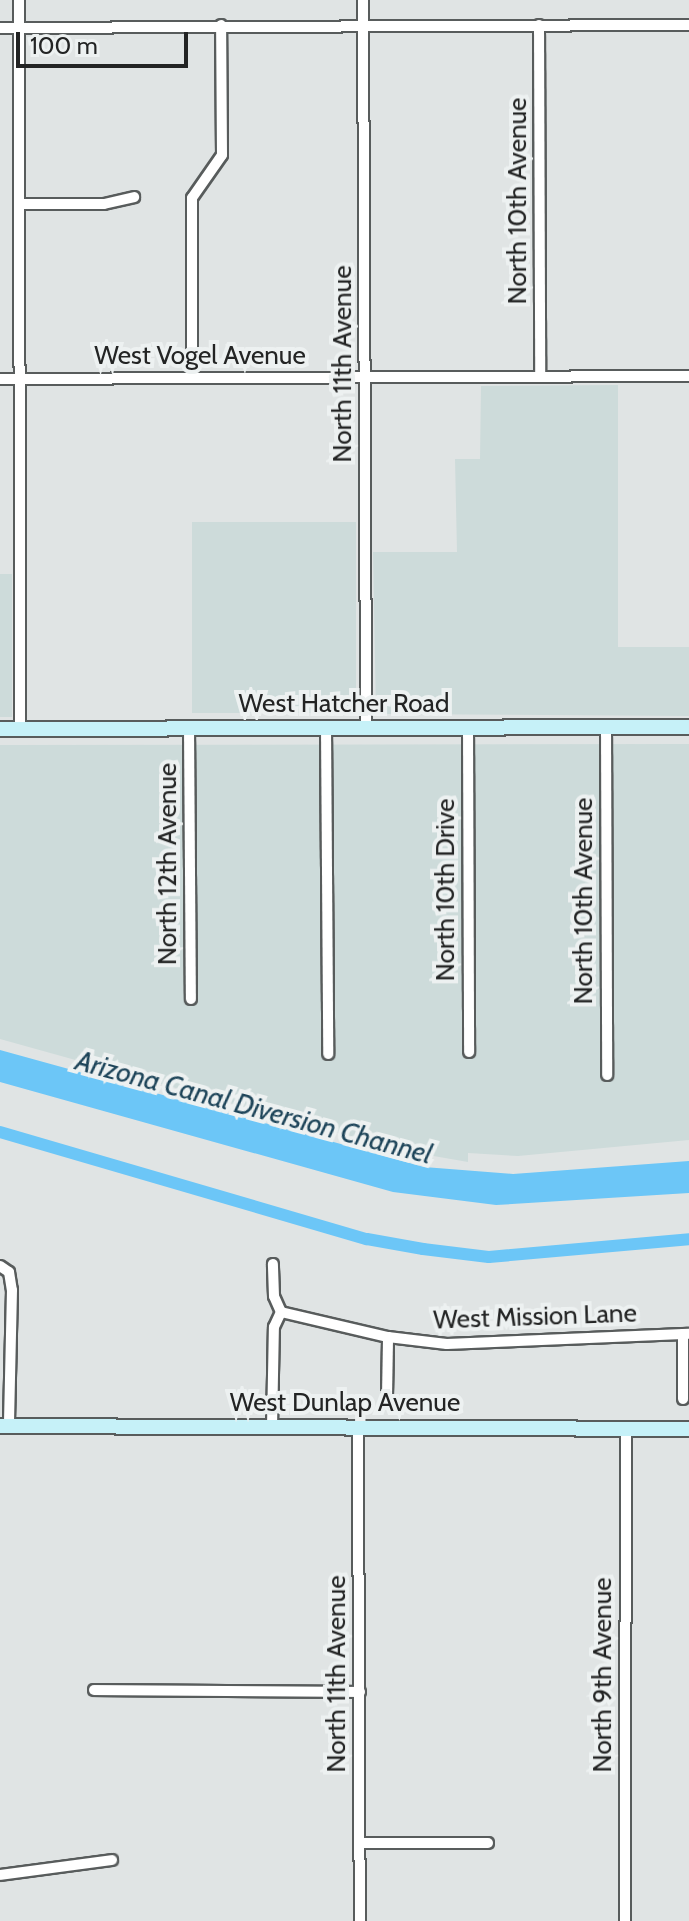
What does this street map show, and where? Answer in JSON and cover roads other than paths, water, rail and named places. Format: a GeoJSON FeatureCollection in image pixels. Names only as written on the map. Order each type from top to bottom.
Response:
{"type":"FeatureCollection","features":[{"type":"Feature","properties":{"kind":"street"},"geometry":{"type":"LineString","coordinates":[[19,0],[20,729]]}},
{"type":"Feature","properties":{"kind":"street","name":"North 11th Avenue"},"geometry":{"type":"LineString","coordinates":[[363,0],[366,728]]}},
{"type":"Feature","properties":{"kind":"street"},"geometry":{"type":"LineString","coordinates":[[192,378],[192,198],[222,155],[221,25]]}},
{"type":"Feature","properties":{"kind":"street","name":"North 10th Avenue"},"geometry":{"type":"LineString","coordinates":[[539,25],[540,377]]}},
{"type":"Feature","properties":{"kind":"street"},"geometry":{"type":"LineString","coordinates":[[0,28],[689,25]]}},
{"type":"Feature","properties":{"kind":"street"},"geometry":{"type":"LineString","coordinates":[[19,204],[104,204],[134,197]]}},
{"type":"Feature","properties":{"kind":"street","name":"West Vogel Avenue"},"geometry":{"type":"LineString","coordinates":[[0,379],[689,376]]}},
{"type":"Feature","properties":{"kind":"street","name":"North 10th Avenue"},"geometry":{"type":"LineString","coordinates":[[606,727],[607,1075]]}},
{"type":"Feature","properties":{"kind":"street","name":"West Hatcher Road"},"geometry":{"type":"LineString","coordinates":[[0,729],[689,727]]}},
{"type":"Feature","properties":{"kind":"street","name":"North 12th Avenue"},"geometry":{"type":"LineString","coordinates":[[189,728],[191,999]]}},
{"type":"Feature","properties":{"kind":"street"},"geometry":{"type":"LineString","coordinates":[[326,728],[328,1054]]}},
{"type":"Feature","properties":{"kind":"street","name":"North 10th Drive"},"geometry":{"type":"LineString","coordinates":[[468,728],[469,1052]]}},
{"type":"Feature","properties":{"kind":"street"},"geometry":{"type":"LineString","coordinates":[[272,1427],[274,1327],[281,1312],[274,1296],[273,1264]]}},
{"type":"Feature","properties":{"kind":"street"},"geometry":{"type":"LineString","coordinates":[[4,1269],[5,1426]]}},
{"type":"Feature","properties":{"kind":"street","name":"West Mission Lane"},"geometry":{"type":"LineString","coordinates":[[281,1312],[388,1337],[469,1345],[686,1334],[683,1399]]}},
{"type":"Feature","properties":{"kind":"street"},"geometry":{"type":"LineString","coordinates":[[387,1397],[388,1337]]}},
{"type":"Feature","properties":{"kind":"street","name":"West Dunlap Avenue"},"geometry":{"type":"LineString","coordinates":[[5,1426],[689,1429]]}},
{"type":"Feature","properties":{"kind":"street","name":"North 11th Avenue"},"geometry":{"type":"LineString","coordinates":[[358,1428],[360,1921]]}},
{"type":"Feature","properties":{"kind":"street","name":"North 9th Avenue"},"geometry":{"type":"LineString","coordinates":[[625,1921],[626,1429]]}},
{"type":"Feature","properties":{"kind":"street"},"geometry":{"type":"LineString","coordinates":[[94,1690],[360,1692]]}},
{"type":"Feature","properties":{"kind":"street"},"geometry":{"type":"LineString","coordinates":[[360,1843],[488,1843]]}},
{"type":"Feature","properties":{"kind":"street"},"geometry":{"type":"LineString","coordinates":[[0,1875],[112,1860]]}},
{"type":"Feature","properties":{"kind":"water"},"geometry":{"type":"Polygon","coordinates":[[[0,1050],[424,1167],[513,1174],[689,1161],[689,1193],[496,1205],[393,1192],[0,1082],[0,1050]]]}},
{"type":"Feature","properties":{"kind":"waterway"},"geometry":{"type":"LineString","coordinates":[[0,1132],[367,1239],[423,1249],[489,1257],[689,1239]]}},
{"type":"Feature","properties":{"kind":"water label","name":"Arizona Canal Diversion Channel"},"geometry":{"type":"Point","coordinates":[254,1107]}}]}
